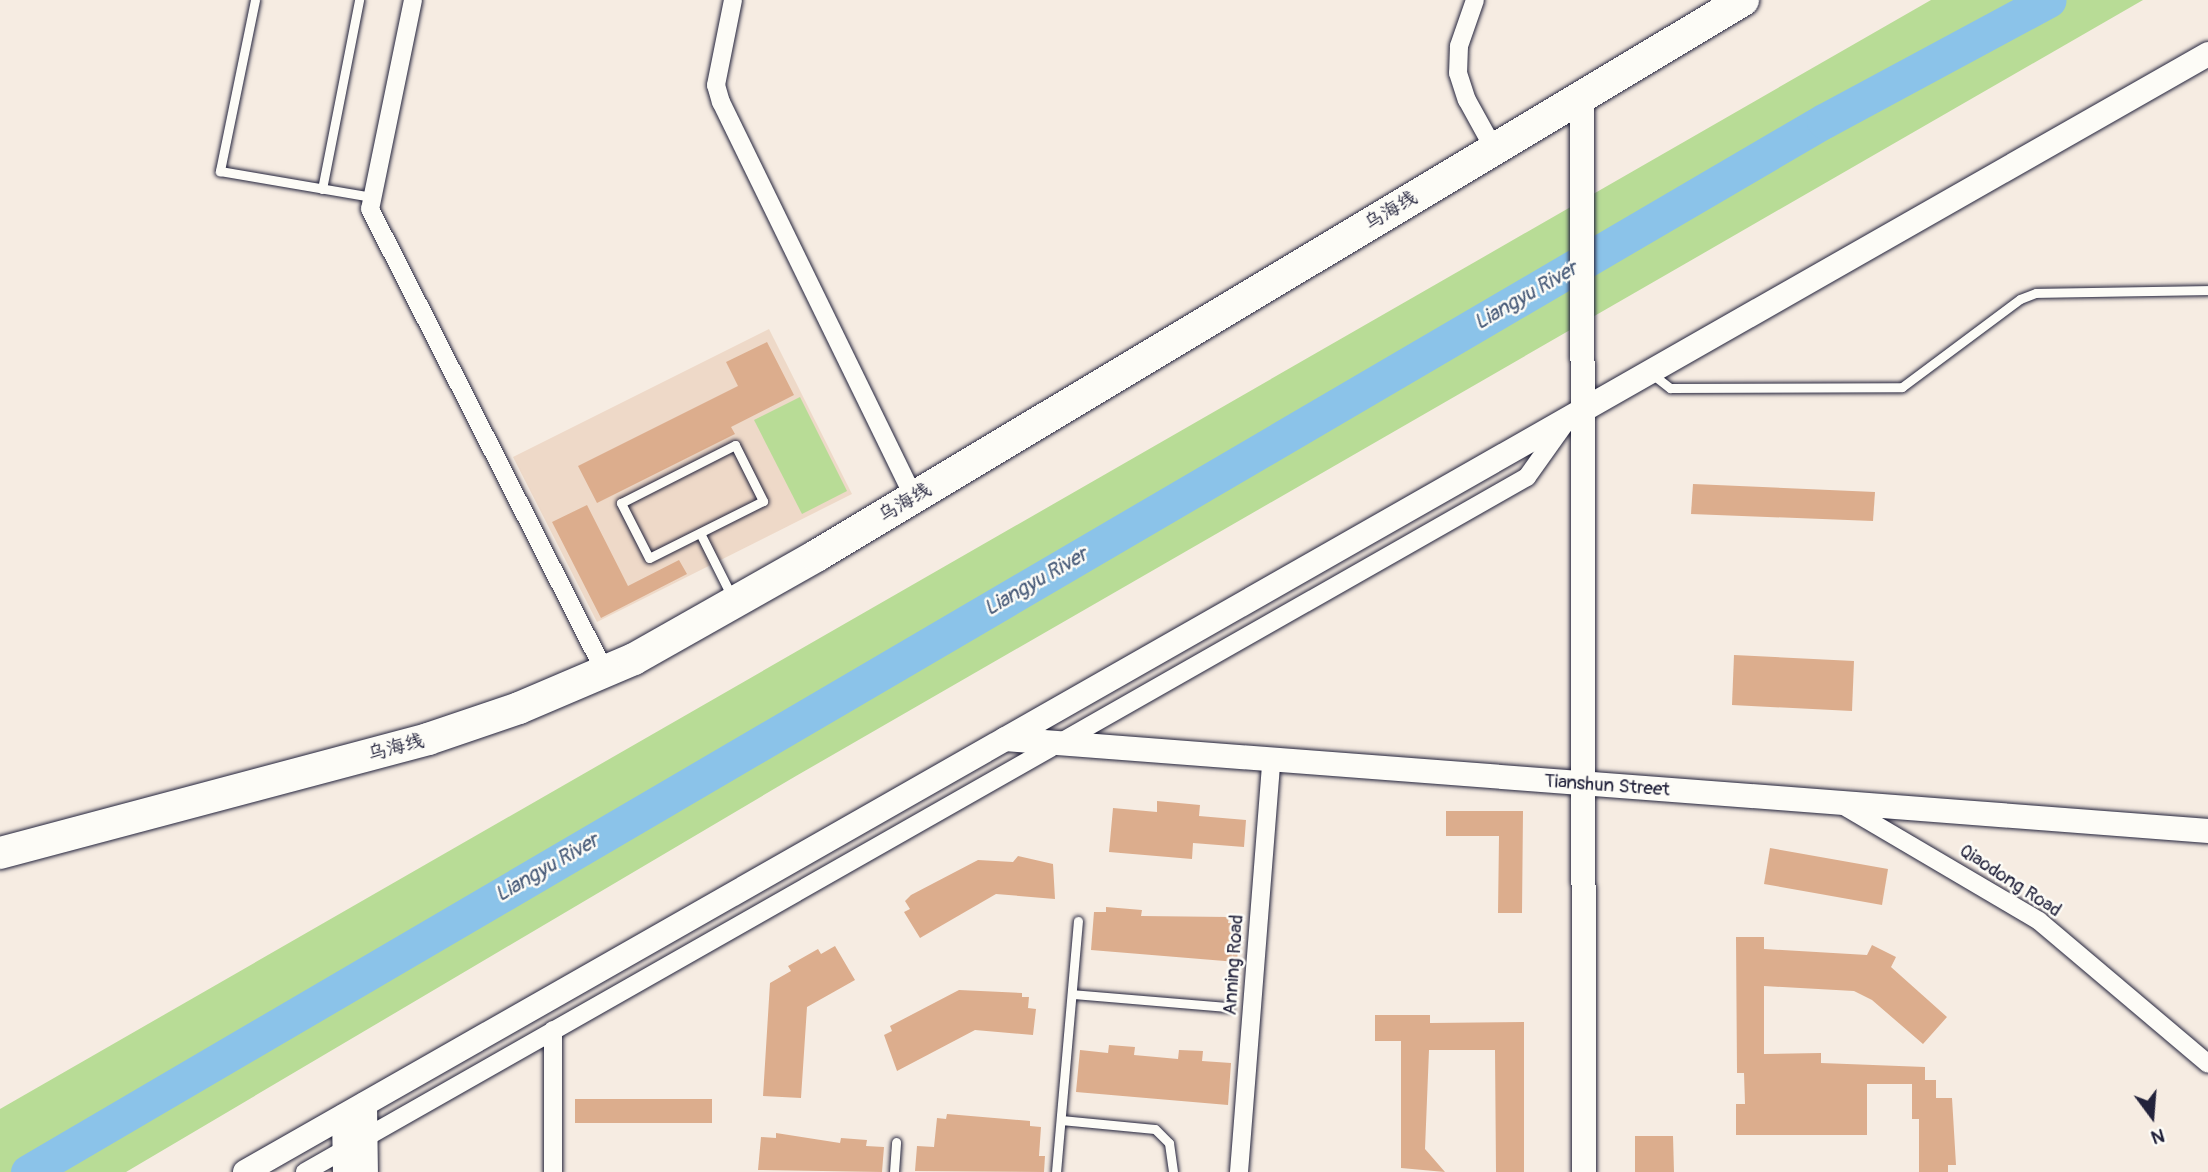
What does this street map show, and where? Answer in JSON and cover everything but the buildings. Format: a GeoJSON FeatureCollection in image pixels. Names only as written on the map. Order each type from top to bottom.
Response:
{"type":"FeatureCollection","features":[{"type":"Feature","properties":{"kind":"highway","name":"乌海线"},"geometry":{"type":"LineString","coordinates":[[0,853],[428,739],[605,672],[735,603],[1743,0]]}},
{"type":"Feature","properties":{"kind":"main road"},"geometry":{"type":"LineString","coordinates":[[245,1172],[2208,54]]}},
{"type":"Feature","properties":{"kind":"main road"},"geometry":{"type":"LineString","coordinates":[[1567,1172],[1575,784],[1574,101]]}},
{"type":"Feature","properties":{"kind":"main road","name":"Tianshun Street"},"geometry":{"type":"LineString","coordinates":[[1005,739],[2208,831]]}},
{"type":"Feature","properties":{"kind":"main road"},"geometry":{"type":"LineString","coordinates":[[1575,784],[1584,1172]]}},
{"type":"Feature","properties":{"kind":"main road"},"geometry":{"type":"LineString","coordinates":[[355,1110],[352,1153],[366,1172]]}},
{"type":"Feature","properties":{"kind":"street"},"geometry":{"type":"LineString","coordinates":[[413,0],[372,197],[373,221],[605,672]]}},
{"type":"Feature","properties":{"kind":"street"},"geometry":{"type":"LineString","coordinates":[[733,0],[716,85],[721,102],[914,497]]}},
{"type":"Feature","properties":{"kind":"street"},"geometry":{"type":"LineString","coordinates":[[1475,0],[1459,46],[1458,73],[1467,100],[1494,149]]}},
{"type":"Feature","properties":{"kind":"street"},"geometry":{"type":"LineString","coordinates":[[305,1172],[352,1153],[553,1030],[1527,477],[1575,416]]}},
{"type":"Feature","properties":{"kind":"street","name":"Anning Road"},"geometry":{"type":"LineString","coordinates":[[1239,1172],[1271,761]]}},
{"type":"Feature","properties":{"kind":"street","name":"Qiaodong Road"},"geometry":{"type":"LineString","coordinates":[[1841,804],[2039,921],[2208,1064]]}},
{"type":"Feature","properties":{"kind":"street"},"geometry":{"type":"LineString","coordinates":[[553,1030],[553,1172]]}},
{"type":"Feature","properties":{"kind":"lane"},"geometry":{"type":"LineString","coordinates":[[255,0],[220,171],[372,197]]}},
{"type":"Feature","properties":{"kind":"lane"},"geometry":{"type":"LineString","coordinates":[[322,189],[359,0]]}},
{"type":"Feature","properties":{"kind":"lane"},"geometry":{"type":"LineString","coordinates":[[1651,373],[1670,388],[1902,387],[2020,299],[2036,293],[2208,290]]}},
{"type":"Feature","properties":{"kind":"lane"},"geometry":{"type":"LineString","coordinates":[[735,445],[763,501],[700,533],[649,558],[621,503],[735,445]]}},
{"type":"Feature","properties":{"kind":"lane"},"geometry":{"type":"LineString","coordinates":[[700,533],[735,603]]}},
{"type":"Feature","properties":{"kind":"lane"},"geometry":{"type":"LineString","coordinates":[[1056,1172],[1078,921]]}},
{"type":"Feature","properties":{"kind":"lane"},"geometry":{"type":"LineString","coordinates":[[1072,994],[1228,1007]]}},
{"type":"Feature","properties":{"kind":"lane"},"geometry":{"type":"LineString","coordinates":[[1061,1120],[1155,1129],[1169,1143],[1173,1172]]}},
{"type":"Feature","properties":{"kind":"lane"},"geometry":{"type":"LineString","coordinates":[[894,1172],[897,1142]]}},
{"type":"Feature","properties":{"kind":"shaded area"},"geometry":{"type":"Polygon","coordinates":[[[769,329],[852,494],[597,622],[513,457],[769,329]]]}},
{"type":"Feature","properties":{"kind":"green space"},"geometry":{"type":"Polygon","coordinates":[[[1931,0],[2143,0],[796,776],[126,1172],[0,1172],[0,1109],[1931,0]]]}},
{"type":"Feature","properties":{"kind":"green space"},"geometry":{"type":"Polygon","coordinates":[[[800,397],[847,491],[802,514],[754,420],[800,397]]]}},
{"type":"Feature","properties":{"kind":"waterway","name":"Liangyu River"},"geometry":{"type":"LineString","coordinates":[[28,1172],[1824,121],[2049,0]]}}]}
